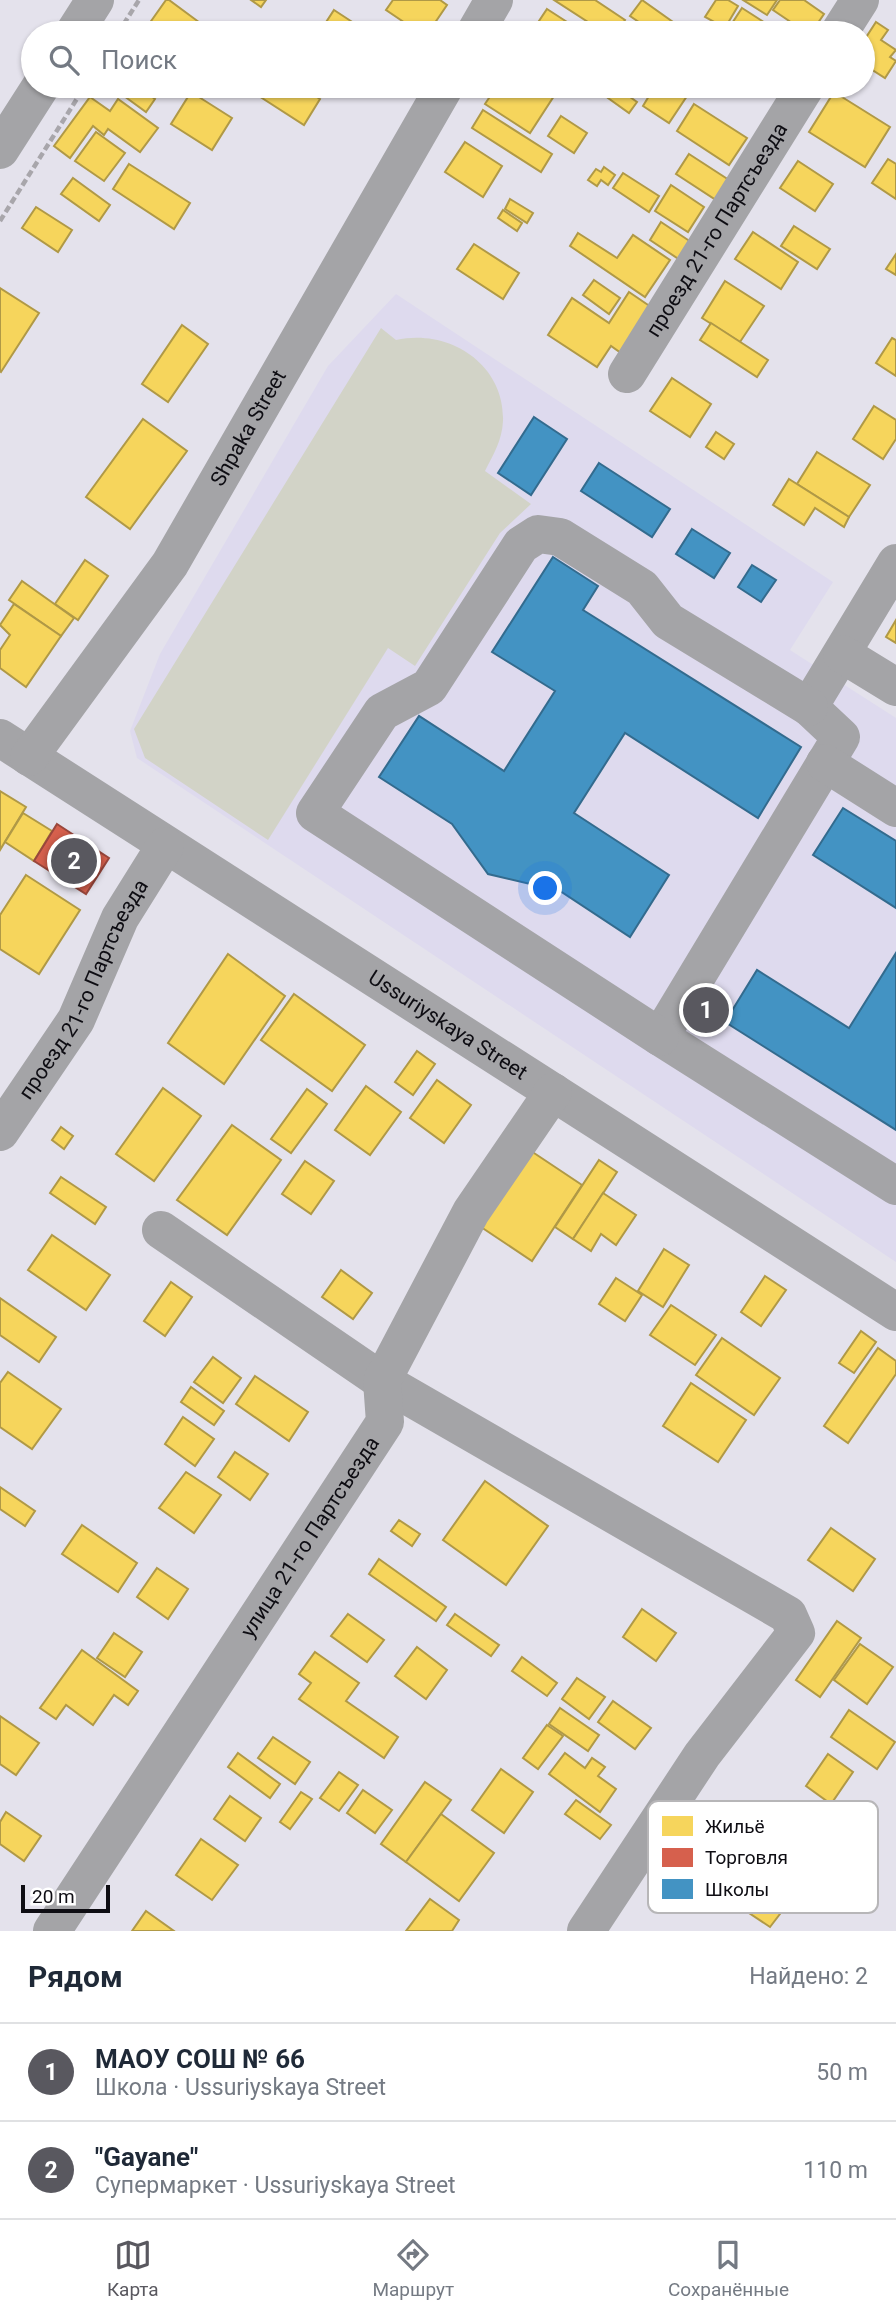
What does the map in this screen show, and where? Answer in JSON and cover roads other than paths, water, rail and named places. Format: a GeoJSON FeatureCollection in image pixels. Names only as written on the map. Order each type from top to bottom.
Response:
{"type":"FeatureCollection","features":[{"type":"Feature","properties":{"kind":"street"},"geometry":{"type":"LineString","coordinates":[[82,21],[95,0]]}},
{"type":"Feature","properties":{"kind":"street"},"geometry":{"type":"LineString","coordinates":[[482,21],[494,0]]}},
{"type":"Feature","properties":{"kind":"street"},"geometry":{"type":"LineString","coordinates":[[847,21],[860,0]]}},
{"type":"Feature","properties":{"kind":"street"},"geometry":{"type":"LineString","coordinates":[[0,150],[33,98]]}},
{"type":"Feature","properties":{"kind":"street","name":"Shpaka Street"},"geometry":{"type":"LineString","coordinates":[[15,748],[170,564],[438,98]]}},
{"type":"Feature","properties":{"kind":"street","name":"проезд 21-го Партсъезда"},"geometry":{"type":"LineString","coordinates":[[627,374],[799,98]]}},
{"type":"Feature","properties":{"kind":"street"},"geometry":{"type":"LineString","coordinates":[[660,1037],[841,737],[809,707],[668,621],[642,588],[559,537],[538,534],[521,545],[429,687],[382,712],[316,813],[660,1037],[896,1186]]}},
{"type":"Feature","properties":{"kind":"street"},"geometry":{"type":"LineString","coordinates":[[809,707],[896,563]]}},
{"type":"Feature","properties":{"kind":"street"},"geometry":{"type":"LineString","coordinates":[[842,654],[896,687]]}},
{"type":"Feature","properties":{"kind":"street","name":"Ussuriyskaya Street"},"geometry":{"type":"LineString","coordinates":[[15,748],[896,1312]]}},
{"type":"Feature","properties":{"kind":"street"},"geometry":{"type":"LineString","coordinates":[[825,763],[896,808]]}},
{"type":"Feature","properties":{"kind":"street","name":"проезд 21-го Партсъезда"},"geometry":{"type":"LineString","coordinates":[[0,1132],[76,1020],[120,918],[165,846]]}},
{"type":"Feature","properties":{"kind":"street"},"geometry":{"type":"LineString","coordinates":[[382,1381],[471,1212],[553,1092]]}},
{"type":"Feature","properties":{"kind":"street"},"geometry":{"type":"LineString","coordinates":[[161,1230],[382,1381],[788,1615],[796,1633],[702,1755],[672,1801]]}},
{"type":"Feature","properties":{"kind":"street","name":"улица 21-го Партсъезда"},"geometry":{"type":"LineString","coordinates":[[52,1931],[385,1422],[382,1381]]}},
{"type":"Feature","properties":{"kind":"street"},"geometry":{"type":"LineString","coordinates":[[586,1931],[648,1837]]}},
{"type":"Feature","properties":{"kind":"place","name":"\"Gayane\""},"geometry":{"type":"Point","coordinates":[74,861]}},
{"type":"Feature","properties":{"kind":"place","name":"МАОУ СОШ № 66"},"geometry":{"type":"Point","coordinates":[706,1010]}}]}
